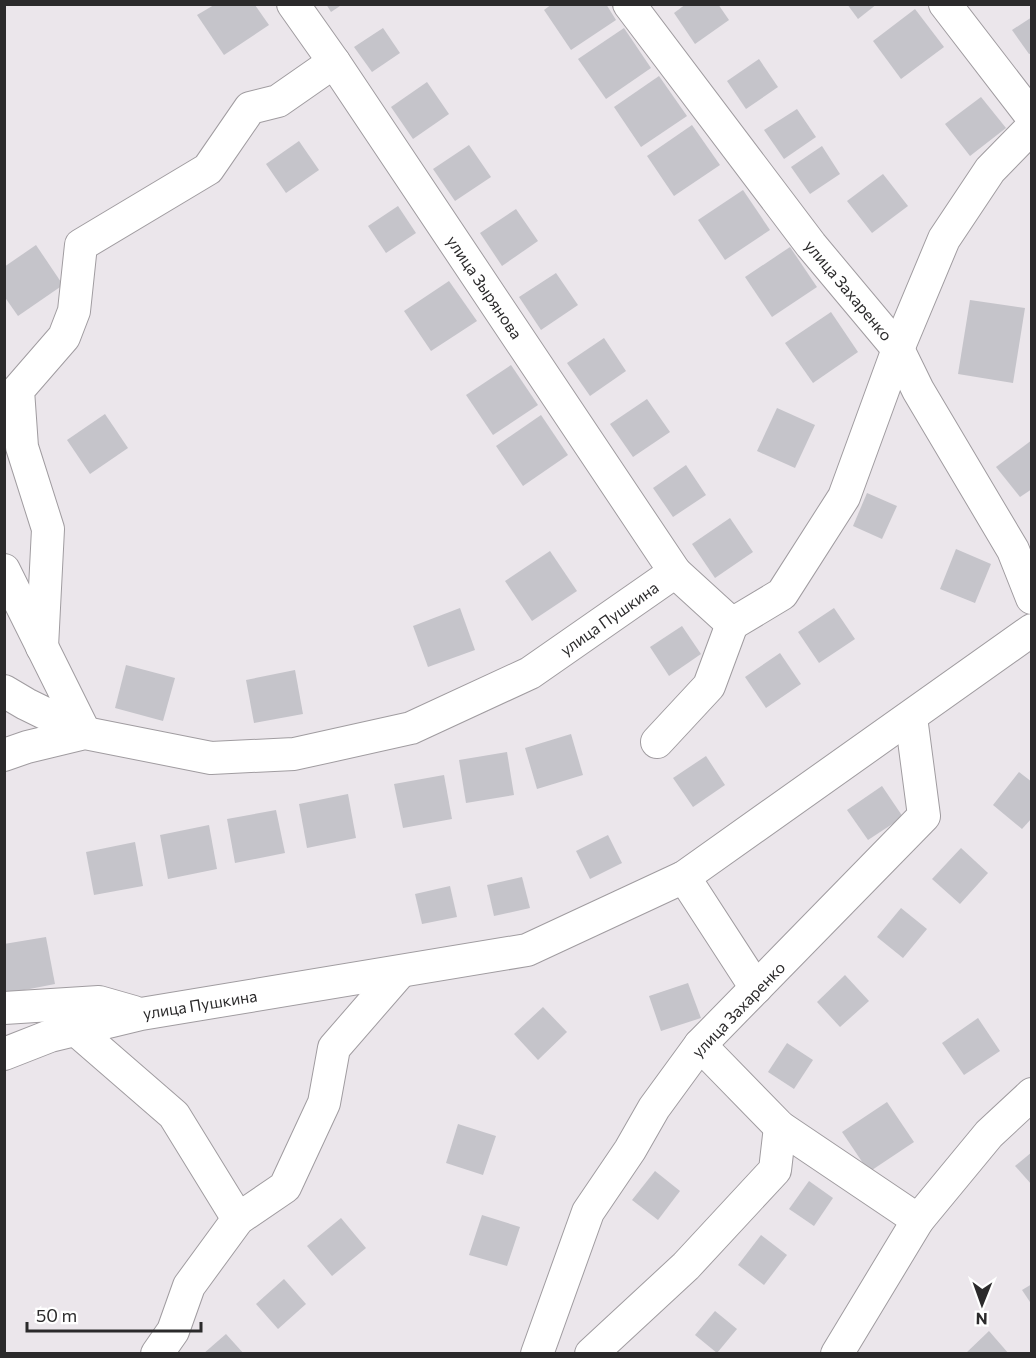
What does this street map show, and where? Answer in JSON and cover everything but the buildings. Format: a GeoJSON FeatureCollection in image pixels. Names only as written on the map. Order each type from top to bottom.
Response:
{"type":"FeatureCollection","features":[{"type":"Feature","properties":{"kind":"street","name":"улица Зырянова"},"geometry":{"type":"LineString","coordinates":[[293,4],[675,572]]}},
{"type":"Feature","properties":{"kind":"street","name":"улица Захаренко"},"geometry":{"type":"LineString","coordinates":[[629,4],[811,245],[898,349],[918,390],[1013,550],[1032,598]]}},
{"type":"Feature","properties":{"kind":"street"},"geometry":{"type":"LineString","coordinates":[[945,4],[1032,117]]}},
{"type":"Feature","properties":{"kind":"street"},"geometry":{"type":"LineString","coordinates":[[42,647],[48,529],[22,447],[18,390],[64,337],[74,311],[81,244],[208,169],[250,108],[278,101],[334,62]]}},
{"type":"Feature","properties":{"kind":"street"},"geometry":{"type":"LineString","coordinates":[[657,742],[709,686],[732,624],[782,594],[844,497],[898,349],[944,239],[990,170],[1032,127]]}},
{"type":"Feature","properties":{"kind":"street"},"geometry":{"type":"LineString","coordinates":[[4,570],[85,733]]}},
{"type":"Feature","properties":{"kind":"street","name":"улица Пушкина"},"geometry":{"type":"LineString","coordinates":[[4,755],[85,733],[211,758],[294,754],[411,728],[530,673],[675,572],[732,624]]}},
{"type":"Feature","properties":{"kind":"street","name":"улица Пушкина"},"geometry":{"type":"LineString","coordinates":[[4,1054],[50,1036],[141,1014],[527,950],[684,877],[1032,630]]}},
{"type":"Feature","properties":{"kind":"street"},"geometry":{"type":"LineString","coordinates":[[4,691],[85,733]]}},
{"type":"Feature","properties":{"kind":"street","name":"улица Захаренко"},"geometry":{"type":"LineString","coordinates":[[537,1353],[588,1212],[630,1150],[654,1108],[700,1045],[924,816],[910,717]]}},
{"type":"Feature","properties":{"kind":"street"},"geometry":{"type":"LineString","coordinates":[[684,877],[756,988]]}},
{"type":"Feature","properties":{"kind":"street"},"geometry":{"type":"LineString","coordinates":[[157,1353],[173,1331],[189,1286],[238,1219],[285,1187],[324,1103],[334,1048],[400,972]]}},
{"type":"Feature","properties":{"kind":"street"},"geometry":{"type":"LineString","coordinates":[[4,1008],[99,1002],[141,1014]]}},
{"type":"Feature","properties":{"kind":"street"},"geometry":{"type":"LineString","coordinates":[[76,1030],[174,1115],[238,1219]]}},
{"type":"Feature","properties":{"kind":"street"},"geometry":{"type":"LineString","coordinates":[[700,1045],[780,1126],[918,1220]]}},
{"type":"Feature","properties":{"kind":"street"},"geometry":{"type":"LineString","coordinates":[[837,1353],[918,1220],[989,1134],[1032,1094]]}},
{"type":"Feature","properties":{"kind":"street"},"geometry":{"type":"LineString","coordinates":[[591,1353],[686,1266],[775,1170],[780,1126]]}}]}
